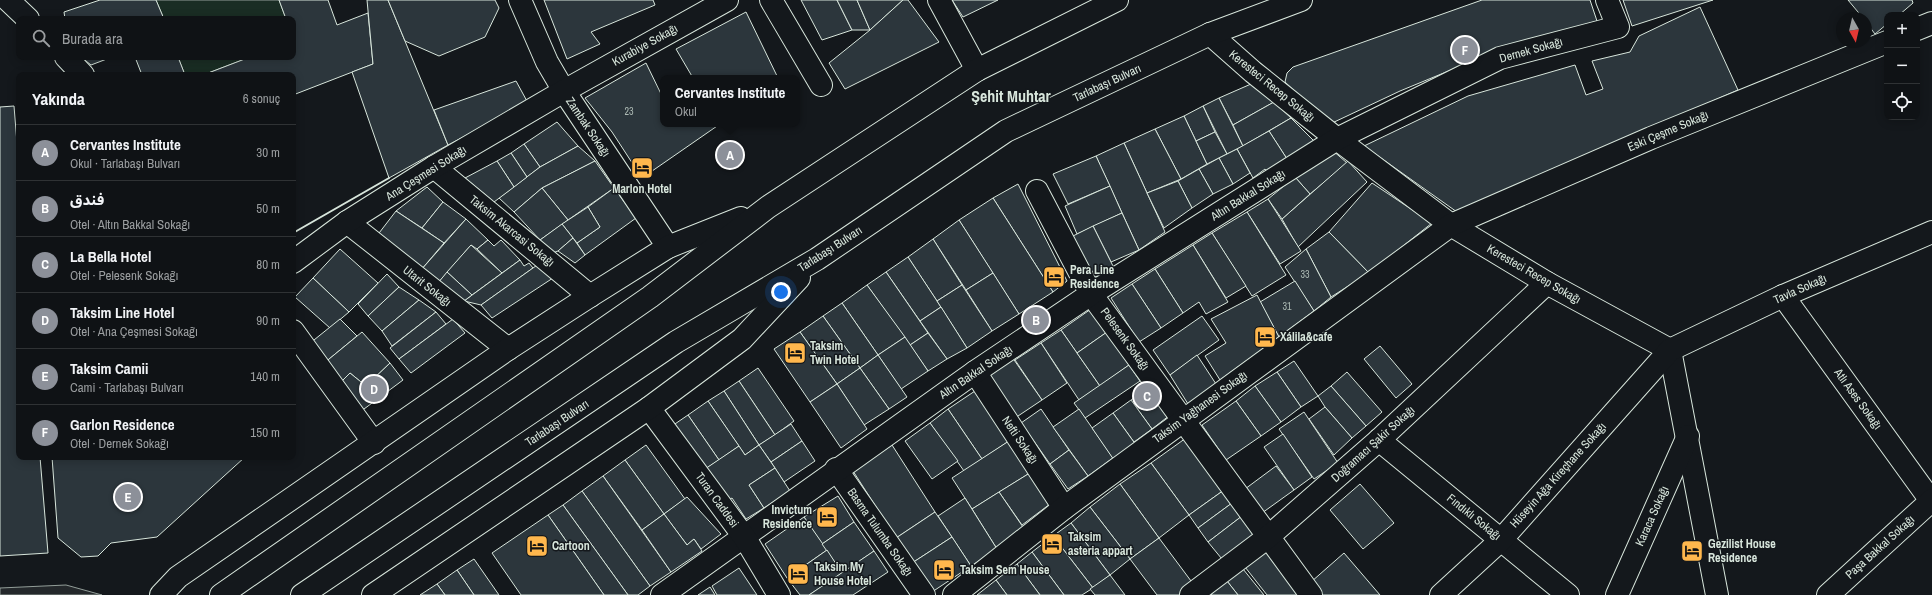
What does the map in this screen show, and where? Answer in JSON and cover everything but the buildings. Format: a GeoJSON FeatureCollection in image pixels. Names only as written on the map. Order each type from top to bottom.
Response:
{"type":"FeatureCollection","features":[{"type":"Feature","properties":{"kind":"street"},"geometry":{"type":"LineString","coordinates":[[8,0],[25,16]]}},
{"type":"Feature","properties":{"kind":"street","name":"Zambak Sokağı"},"geometry":{"type":"LineString","coordinates":[[520,0],[547,62],[564,91],[668,248]]}},
{"type":"Feature","properties":{"kind":"street","name":"Kurabiye Sokağı"},"geometry":{"type":"LineString","coordinates":[[564,91],[727,0]]}},
{"type":"Feature","properties":{"kind":"street"},"geometry":{"type":"LineString","coordinates":[[771,0],[821,85]]}},
{"type":"Feature","properties":{"kind":"street"},"geometry":{"type":"LineString","coordinates":[[939,0],[978,70]]}},
{"type":"Feature","properties":{"kind":"street"},"geometry":{"type":"LineString","coordinates":[[221,595],[650,297],[768,207],[978,70],[1117,0]]}},
{"type":"Feature","properties":{"kind":"street","name":"Tarlabaşı Bulvarı"},"geometry":{"type":"LineString","coordinates":[[302,595],[676,342],[817,259],[1006,131],[1210,34],[1301,0]]}},
{"type":"Feature","properties":{"kind":"street","name":"Dernek Sokağı"},"geometry":{"type":"LineString","coordinates":[[1337,139],[1500,58],[1618,27],[1607,0]]}},
{"type":"Feature","properties":{"kind":"street"},"geometry":{"type":"LineString","coordinates":[[1920,28],[1932,23]]}},
{"type":"Feature","properties":{"kind":"street","name":"Keresteci Recep Sokağı"},"geometry":{"type":"LineString","coordinates":[[1210,34],[1253,72],[1337,139],[1451,225],[1547,283],[1670,350]]}},
{"type":"Feature","properties":{"kind":"street","name":"Eski Çeşme Sokağı"},"geometry":{"type":"LineString","coordinates":[[1451,225],[1651,138],[1884,43]]}},
{"type":"Feature","properties":{"kind":"street"},"geometry":{"type":"LineString","coordinates":[[69,60],[80,72]]}},
{"type":"Feature","properties":{"kind":"street","name":"Ana Çeşmesi Sokağı"},"geometry":{"type":"LineString","coordinates":[[296,260],[347,222],[434,167],[564,91]]}},
{"type":"Feature","properties":{"kind":"street","name":"Altın Bakkal Sokağı"},"geometry":{"type":"LineString","coordinates":[[662,595],[745,538],[836,469],[975,372],[1091,294],[1337,139]]}},
{"type":"Feature","properties":{"kind":"street","name":"Taksim Akarcasi Sokağı"},"geometry":{"type":"LineString","coordinates":[[434,167],[590,296]]}},
{"type":"Feature","properties":{"kind":"street","name":"Pelesenk Sokağı"},"geometry":{"type":"LineString","coordinates":[[1037,191],[1091,294],[1311,595]]}},
{"type":"Feature","properties":{"kind":"street"},"geometry":{"type":"LineString","coordinates":[[160,595],[178,577],[508,349],[590,296],[668,248],[768,207]]}},
{"type":"Feature","properties":{"kind":"street","name":"Utarit Sokağı"},"geometry":{"type":"LineString","coordinates":[[347,222],[508,349]]}},
{"type":"Feature","properties":{"kind":"street","name":"Taksim Yağhanesi Sokağı"},"geometry":{"type":"LineString","coordinates":[[954,595],[1064,508],[1451,225]]}},
{"type":"Feature","properties":{"kind":"street","name":"Tavla Sokağı"},"geometry":{"type":"LineString","coordinates":[[1670,350],[1783,296],[1932,232]]}},
{"type":"Feature","properties":{"kind":"street"},"geometry":{"type":"LineString","coordinates":[[373,595],[649,408],[742,339],[817,259]]}},
{"type":"Feature","properties":{"kind":"street","name":"Doğramacı Şakir Sokağı"},"geometry":{"type":"LineString","coordinates":[[1191,595],[1268,537],[1379,440],[1547,283]]}},
{"type":"Feature","properties":{"kind":"street","name":"Atlı Ases Sokağı"},"geometry":{"type":"LineString","coordinates":[[1783,296],[1932,501]]}},
{"type":"Feature","properties":{"kind":"street"},"geometry":{"type":"LineString","coordinates":[[296,335],[374,443]]}},
{"type":"Feature","properties":{"kind":"street"},"geometry":{"type":"LineString","coordinates":[[1670,350],[1688,436],[1717,595]]}},
{"type":"Feature","properties":{"kind":"street","name":"Hüseyin Ağa Kireçhane Sokağı"},"geometry":{"type":"LineString","coordinates":[[1441,595],[1501,540],[1670,350]]}},
{"type":"Feature","properties":{"kind":"street","name":"Nefti Sokağı"},"geometry":{"type":"LineString","coordinates":[[975,372],[1064,508]]}},
{"type":"Feature","properties":{"kind":"street","name":"Turan Caddesi"},"geometry":{"type":"LineString","coordinates":[[649,408],[745,538],[779,595]]}},
{"type":"Feature","properties":{"kind":"street","name":"Karaca Sokağı"},"geometry":{"type":"LineString","coordinates":[[1617,595],[1688,436]]}},
{"type":"Feature","properties":{"kind":"street","name":"Fındıklı Sokağı"},"geometry":{"type":"LineString","coordinates":[[1379,440],[1568,595]]}},
{"type":"Feature","properties":{"kind":"street","name":"Basma Tulumba Sokağı"},"geometry":{"type":"LineString","coordinates":[[836,469],[924,595]]}},
{"type":"Feature","properties":{"kind":"street","name":"Paşa Bakkal Sokağı"},"geometry":{"type":"LineString","coordinates":[[1828,595],[1932,501]]}},
{"type":"Feature","properties":{"kind":"green space"},"geometry":{"type":"Polygon","coordinates":[[[156,0],[279,0],[285,16],[163,16],[156,0]]]}},
{"type":"Feature","properties":{"kind":"green space"},"geometry":{"type":"Polygon","coordinates":[[[179,60],[242,60],[211,72],[184,72],[179,60]]]}},
{"type":"Feature","properties":{"kind":"shaded area"},"geometry":{"type":"Polygon","coordinates":[[[66,585],[102,595],[0,595],[0,588],[66,585]]]}},
{"type":"Feature","properties":{"kind":"wall"},"geometry":{"type":"LineString","coordinates":[[296,231],[389,178]]}},
{"type":"Feature","properties":{"kind":"place","name":"Garlon Residence"},"geometry":{"type":"Point","coordinates":[1465,50]}},
{"type":"Feature","properties":{"kind":"place","name":"Cervantes Institute"},"geometry":{"type":"Point","coordinates":[730,155]}},
{"type":"Feature","properties":{"kind":"place","name":"Marlon Hotel"},"geometry":{"type":"Point","coordinates":[642,168]}},
{"type":"Feature","properties":{"kind":"place","name":"Pera Line Residence"},"geometry":{"type":"Point","coordinates":[1054,277]}},
{"type":"Feature","properties":{"kind":"place","name":"فندق"},"geometry":{"type":"Point","coordinates":[1036,320]}},
{"type":"Feature","properties":{"kind":"place","name":"Xálila&cafe"},"geometry":{"type":"Point","coordinates":[1265,337]}},
{"type":"Feature","properties":{"kind":"place","name":"Taksim Twin Hotel"},"geometry":{"type":"Point","coordinates":[795,353]}},
{"type":"Feature","properties":{"kind":"place","name":"Taksim Line Hotel"},"geometry":{"type":"Point","coordinates":[374,389]}},
{"type":"Feature","properties":{"kind":"place","name":"La Bella Hotel"},"geometry":{"type":"Point","coordinates":[1147,396]}},
{"type":"Feature","properties":{"kind":"place","name":"Taksim Camii"},"geometry":{"type":"Point","coordinates":[128,497]}},
{"type":"Feature","properties":{"kind":"place","name":"Invictum Residence"},"geometry":{"type":"Point","coordinates":[827,517]}},
{"type":"Feature","properties":{"kind":"place","name":"Taksim asteria appart"},"geometry":{"type":"Point","coordinates":[1052,544]}},
{"type":"Feature","properties":{"kind":"place","name":"Cartoon"},"geometry":{"type":"Point","coordinates":[537,546]}},
{"type":"Feature","properties":{"kind":"place","name":"Gezilist House Residence"},"geometry":{"type":"Point","coordinates":[1692,551]}},
{"type":"Feature","properties":{"kind":"place","name":"Taksim Sem House"},"geometry":{"type":"Point","coordinates":[944,570]}},
{"type":"Feature","properties":{"kind":"place","name":"Taksim My House Hotel"},"geometry":{"type":"Point","coordinates":[798,574]}},
{"type":"Feature","properties":{"kind":"district","name":"Şehit Muhtar"},"geometry":{"type":"Point","coordinates":[1011,96]}}]}
